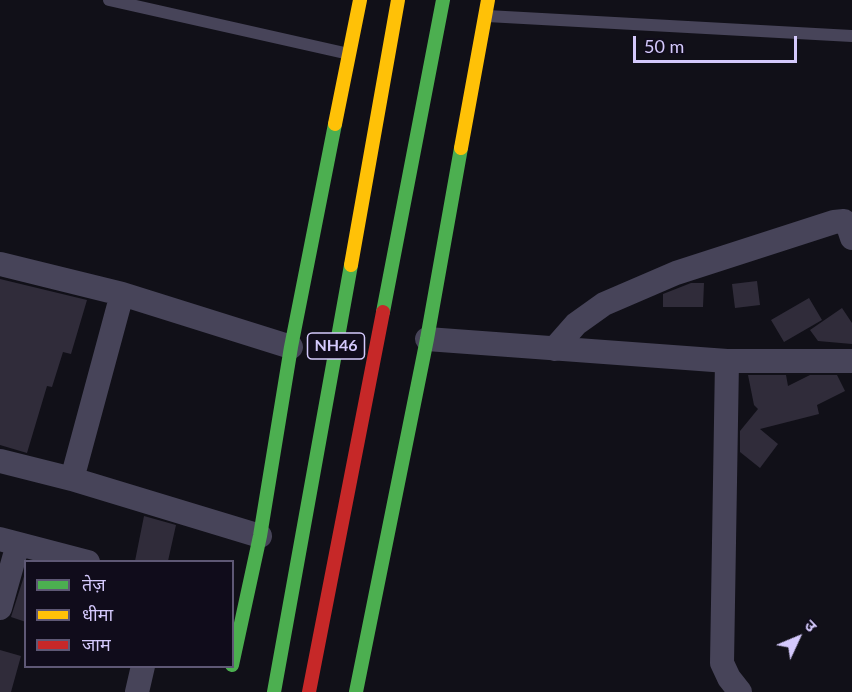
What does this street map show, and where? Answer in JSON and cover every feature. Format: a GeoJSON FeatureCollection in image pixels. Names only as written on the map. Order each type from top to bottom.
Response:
{"type":"FeatureCollection","features":[{"type":"Feature","properties":{"kind":"main road"},"geometry":{"type":"LineString","coordinates":[[234,650],[239,601],[260,536],[291,347],[360,0]]}},
{"type":"Feature","properties":{"kind":"main road","name":"NH46"},"geometry":{"type":"LineString","coordinates":[[274,692],[399,0]]}},
{"type":"Feature","properties":{"kind":"main road"},"geometry":{"type":"LineString","coordinates":[[309,692],[443,0]]}},
{"type":"Feature","properties":{"kind":"main road"},"geometry":{"type":"LineString","coordinates":[[356,692],[427,339],[488,0]]}},
{"type":"Feature","properties":{"kind":"street"},"geometry":{"type":"LineString","coordinates":[[554,349],[576,324],[604,304],[676,273],[834,222],[844,221],[852,238]]}},
{"type":"Feature","properties":{"kind":"street"},"geometry":{"type":"LineString","coordinates":[[0,264],[122,294],[291,347]]}},
{"type":"Feature","properties":{"kind":"street"},"geometry":{"type":"LineString","coordinates":[[72,479],[122,294]]}},
{"type":"Feature","properties":{"kind":"street"},"geometry":{"type":"LineString","coordinates":[[427,339],[727,361],[852,361]]}},
{"type":"Feature","properties":{"kind":"street"},"geometry":{"type":"LineString","coordinates":[[727,361],[722,663],[729,678],[740,692]]}},
{"type":"Feature","properties":{"kind":"street"},"geometry":{"type":"LineString","coordinates":[[0,461],[72,479],[260,536]]}},
{"type":"Feature","properties":{"kind":"street"},"geometry":{"type":"LineString","coordinates":[[0,608],[9,541],[78,560]]}},
{"type":"Feature","properties":{"kind":"street"},"geometry":{"type":"LineString","coordinates":[[137,692],[143,668]]}},
{"type":"Feature","properties":{"kind":"lane"},"geometry":{"type":"LineString","coordinates":[[109,0],[350,54]]}},
{"type":"Feature","properties":{"kind":"lane"},"geometry":{"type":"LineString","coordinates":[[485,15],[852,36]]}},
{"type":"Feature","properties":{"kind":"building"},"geometry":{"type":"Polygon","coordinates":[[[0,279],[87,300],[71,354],[63,352],[52,387],[47,386],[27,453],[0,445],[0,279]]]}},
{"type":"Feature","properties":{"kind":"building"},"geometry":{"type":"Polygon","coordinates":[[[757,281],[760,305],[735,308],[732,284],[757,281]]]}},
{"type":"Feature","properties":{"kind":"building"},"geometry":{"type":"Polygon","coordinates":[[[691,283],[704,283],[703,307],[663,307],[663,294],[691,283]]]}},
{"type":"Feature","properties":{"kind":"building"},"geometry":{"type":"Polygon","coordinates":[[[809,298],[822,320],[784,342],[771,320],[809,298]]]}},
{"type":"Feature","properties":{"kind":"building"},"geometry":{"type":"Polygon","coordinates":[[[842,308],[852,323],[852,344],[818,341],[810,330],[842,308]]]}},
{"type":"Feature","properties":{"kind":"building"},"geometry":{"type":"Polygon","coordinates":[[[748,375],[786,375],[788,386],[810,375],[837,375],[845,391],[817,405],[819,414],[760,429],[778,444],[760,468],[740,452],[740,431],[758,409],[754,405],[748,375]]]}},
{"type":"Feature","properties":{"kind":"building"},"geometry":{"type":"Polygon","coordinates":[[[144,516],[176,525],[168,560],[135,560],[144,516]]]}},
{"type":"Feature","properties":{"kind":"building"},"geometry":{"type":"Polygon","coordinates":[[[24,576],[24,621],[11,617],[24,576]]]}},
{"type":"Feature","properties":{"kind":"building"},"geometry":{"type":"Polygon","coordinates":[[[0,650],[21,656],[11,692],[0,692],[0,650]]]}},
{"type":"Feature","properties":{"kind":"traffic: fast"},"geometry":{"type":"LineString","coordinates":[[383,312],[443,0]]}},
{"type":"Feature","properties":{"kind":"traffic: fast"},"geometry":{"type":"LineString","coordinates":[[234,656],[260,536],[291,347],[335,124]]}},
{"type":"Feature","properties":{"kind":"traffic: fast"},"geometry":{"type":"LineString","coordinates":[[356,692],[427,339],[461,148]]}},
{"type":"Feature","properties":{"kind":"traffic: fast"},"geometry":{"type":"LineString","coordinates":[[274,692],[351,265]]}},
{"type":"Feature","properties":{"kind":"traffic: slow"},"geometry":{"type":"LineString","coordinates":[[335,124],[360,0]]}},
{"type":"Feature","properties":{"kind":"traffic: slow"},"geometry":{"type":"LineString","coordinates":[[351,265],[398,0]]}},
{"type":"Feature","properties":{"kind":"traffic: slow"},"geometry":{"type":"LineString","coordinates":[[461,148],[488,0]]}},
{"type":"Feature","properties":{"kind":"traffic: jam"},"geometry":{"type":"LineString","coordinates":[[309,692],[383,312]]}}]}
